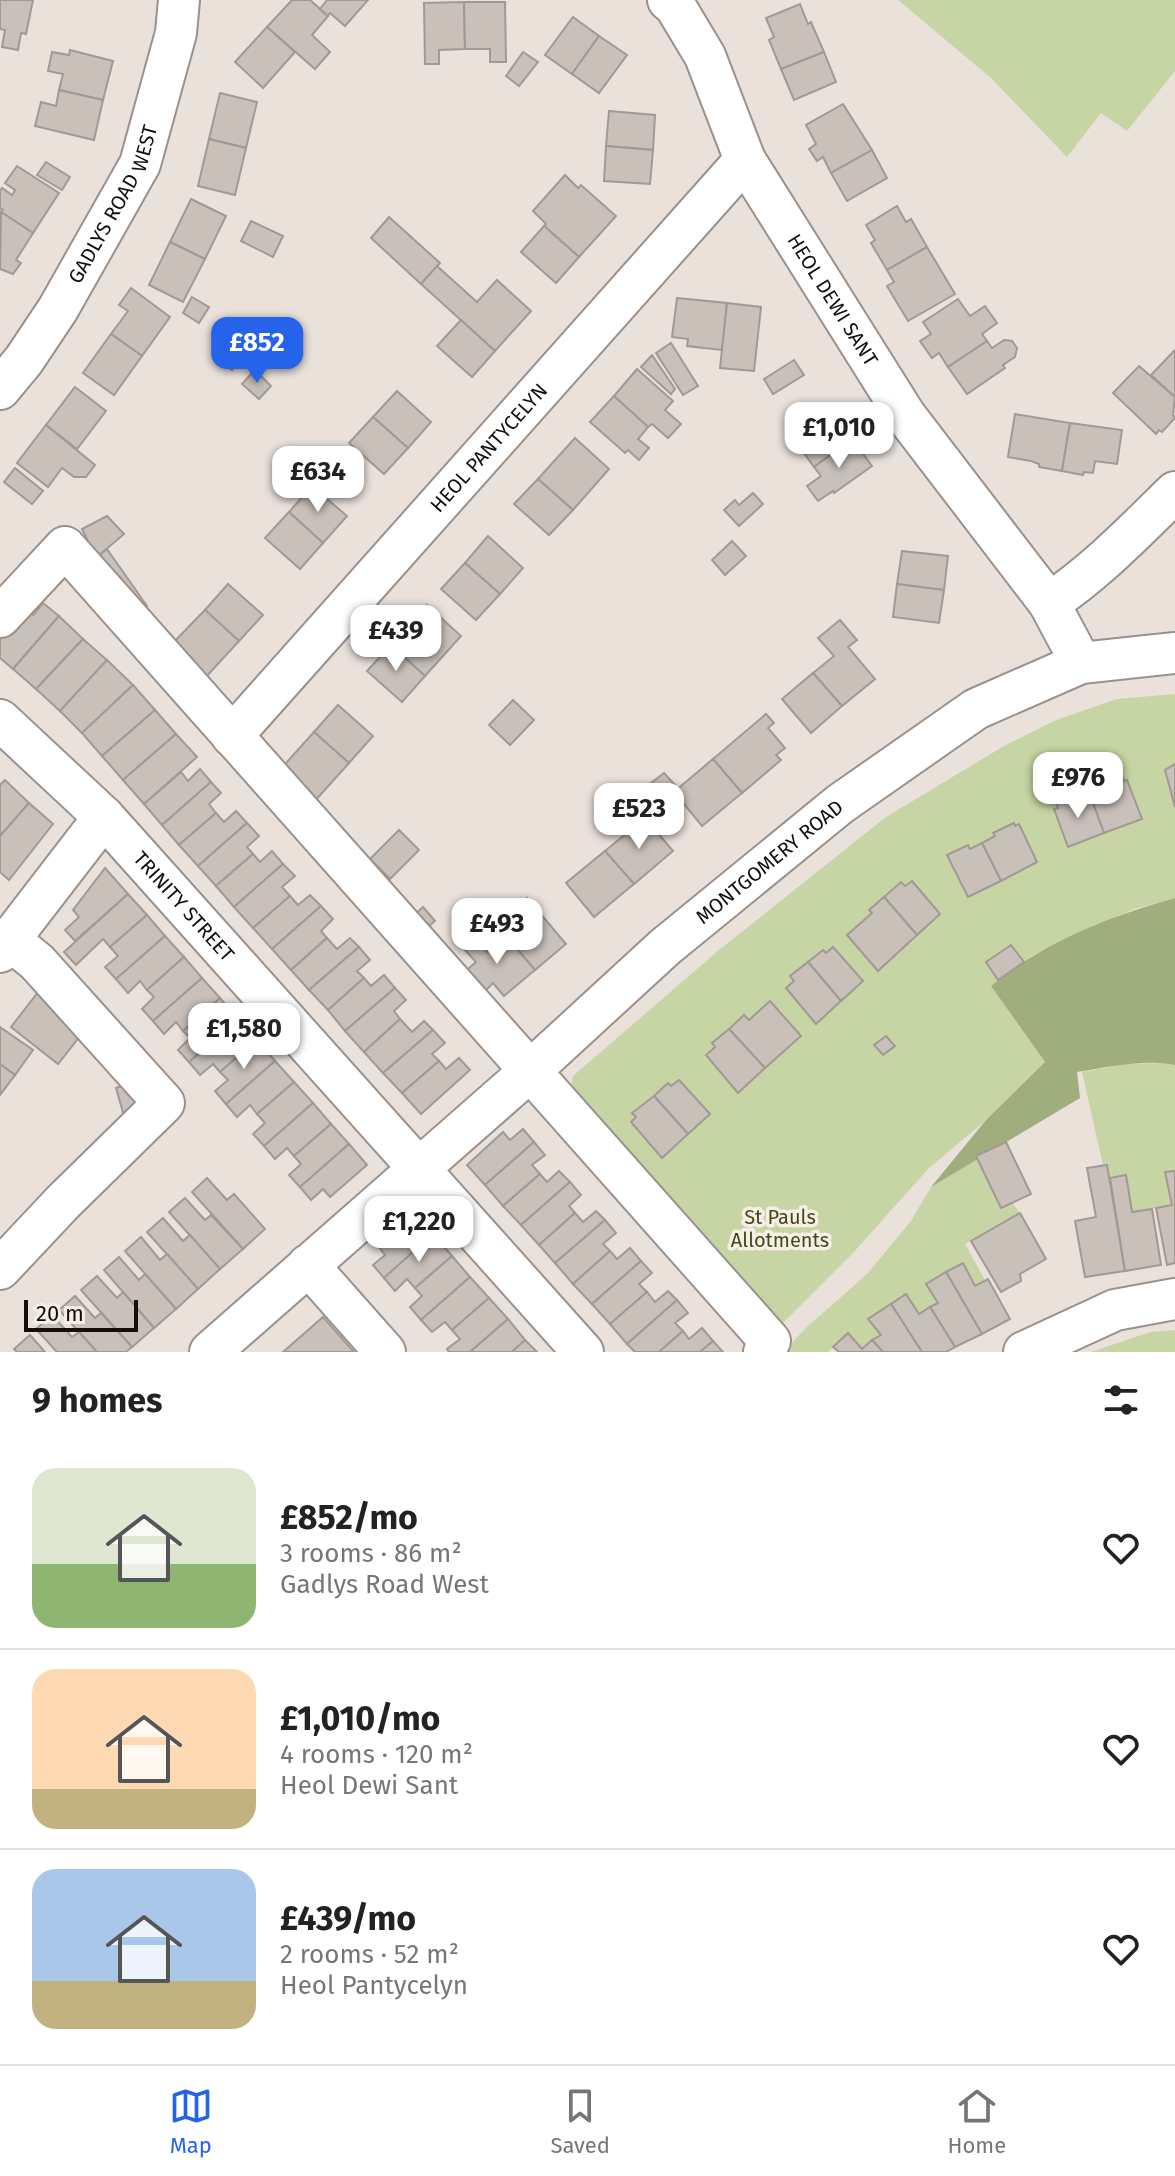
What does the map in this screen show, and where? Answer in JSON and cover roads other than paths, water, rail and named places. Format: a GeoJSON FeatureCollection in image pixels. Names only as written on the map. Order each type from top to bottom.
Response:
{"type":"FeatureCollection","features":[{"type":"Feature","properties":{"kind":"street","name":"GADLYS ROAD WEST"},"geometry":{"type":"LineString","coordinates":[[0,389],[24,360],[58,309],[140,164],[176,33],[179,0]]}},
{"type":"Feature","properties":{"kind":"street","name":"HEOL DEWI SANT"},"geometry":{"type":"LineString","coordinates":[[672,2],[705,56],[745,160],[905,415],[1049,603],[1081,663]]}},
{"type":"Feature","properties":{"kind":"street","name":"HEOL PANTYCELYN"},"geometry":{"type":"LineString","coordinates":[[232,736],[745,160]]}},
{"type":"Feature","properties":{"kind":"street"},"geometry":{"type":"LineString","coordinates":[[1049,603],[1115,550],[1175,492]]}},
{"type":"Feature","properties":{"kind":"street"},"geometry":{"type":"LineString","coordinates":[[0,617],[65,547],[770,1341],[764,1352]]}},
{"type":"Feature","properties":{"kind":"street","name":"MONTGOMERY ROAD"},"geometry":{"type":"LineString","coordinates":[[210,1352],[529,1072],[665,947],[840,804],[976,709],[1081,663],[1175,653]]}},
{"type":"Feature","properties":{"kind":"street","name":"TRINITY STREET"},"geometry":{"type":"LineString","coordinates":[[0,720],[104,817],[583,1352]]}},
{"type":"Feature","properties":{"kind":"street"},"geometry":{"type":"LineString","coordinates":[[0,1269],[164,1103],[37,962],[6,935],[104,817]]}},
{"type":"Feature","properties":{"kind":"street"},"geometry":{"type":"LineString","coordinates":[[308,1265],[385,1352]]}},
{"type":"Feature","properties":{"kind":"street"},"geometry":{"type":"LineString","coordinates":[[1024,1352],[1115,1310],[1175,1299]]}},
{"type":"Feature","properties":{"kind":"park label","name":"St Pauls Allotments"},"geometry":{"type":"Point","coordinates":[780,1228]}}]}
